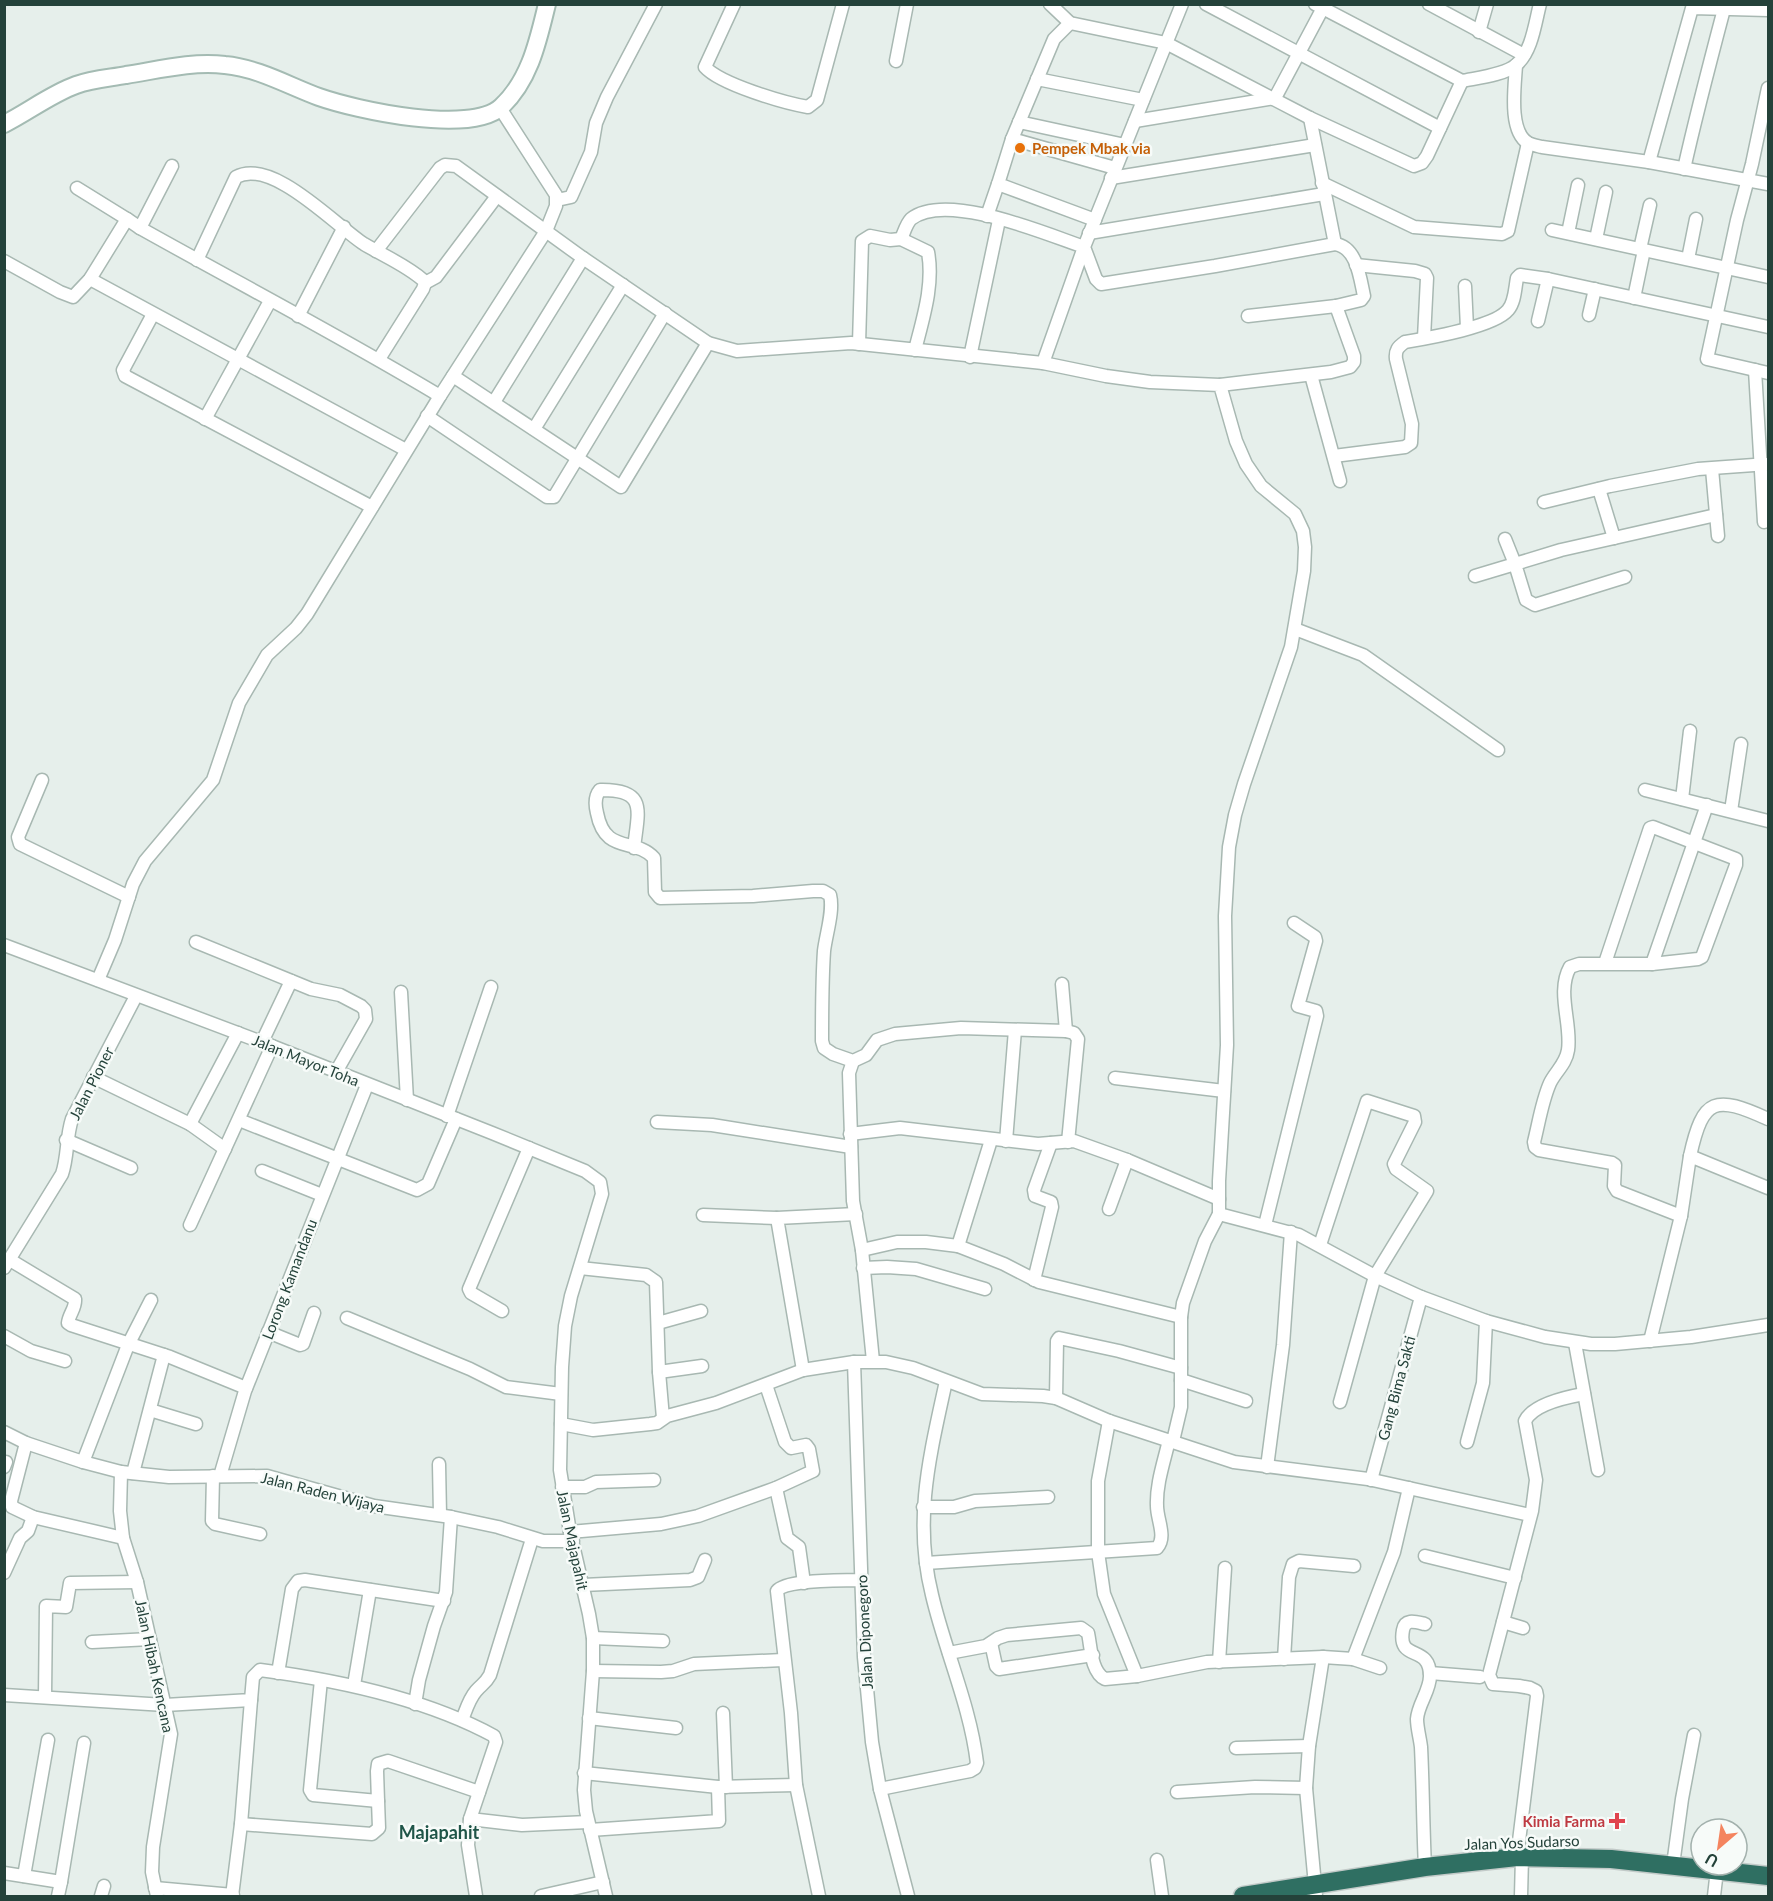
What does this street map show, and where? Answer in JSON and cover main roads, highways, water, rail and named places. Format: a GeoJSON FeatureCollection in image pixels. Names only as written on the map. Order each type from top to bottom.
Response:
{"type":"FeatureCollection","features":[{"type":"Feature","properties":{"kind":"highway","name":"Jalan Yos Sudarso"},"geometry":{"type":"LineString","coordinates":[[1243,1896],[1315,1890],[1425,1867],[1519,1857],[1575,1857],[1768,1876]]}},
{"type":"Feature","properties":{"kind":"main road"},"geometry":{"type":"LineString","coordinates":[[4,124],[77,84],[201,64],[244,69],[321,98],[385,113],[439,120],[483,115],[500,108],[531,64],[537,49],[547,4]]}},
{"type":"Feature","properties":{"kind":"place","name":"Pempek Mbak via"},"geometry":{"type":"Point","coordinates":[1020,148]}},
{"type":"Feature","properties":{"kind":"place","name":"Kimia Farma"},"geometry":{"type":"Point","coordinates":[1617,1821]}},
{"type":"Feature","properties":{"kind":"district","name":"Majapahit"},"geometry":{"type":"Point","coordinates":[439,1832]}}]}
